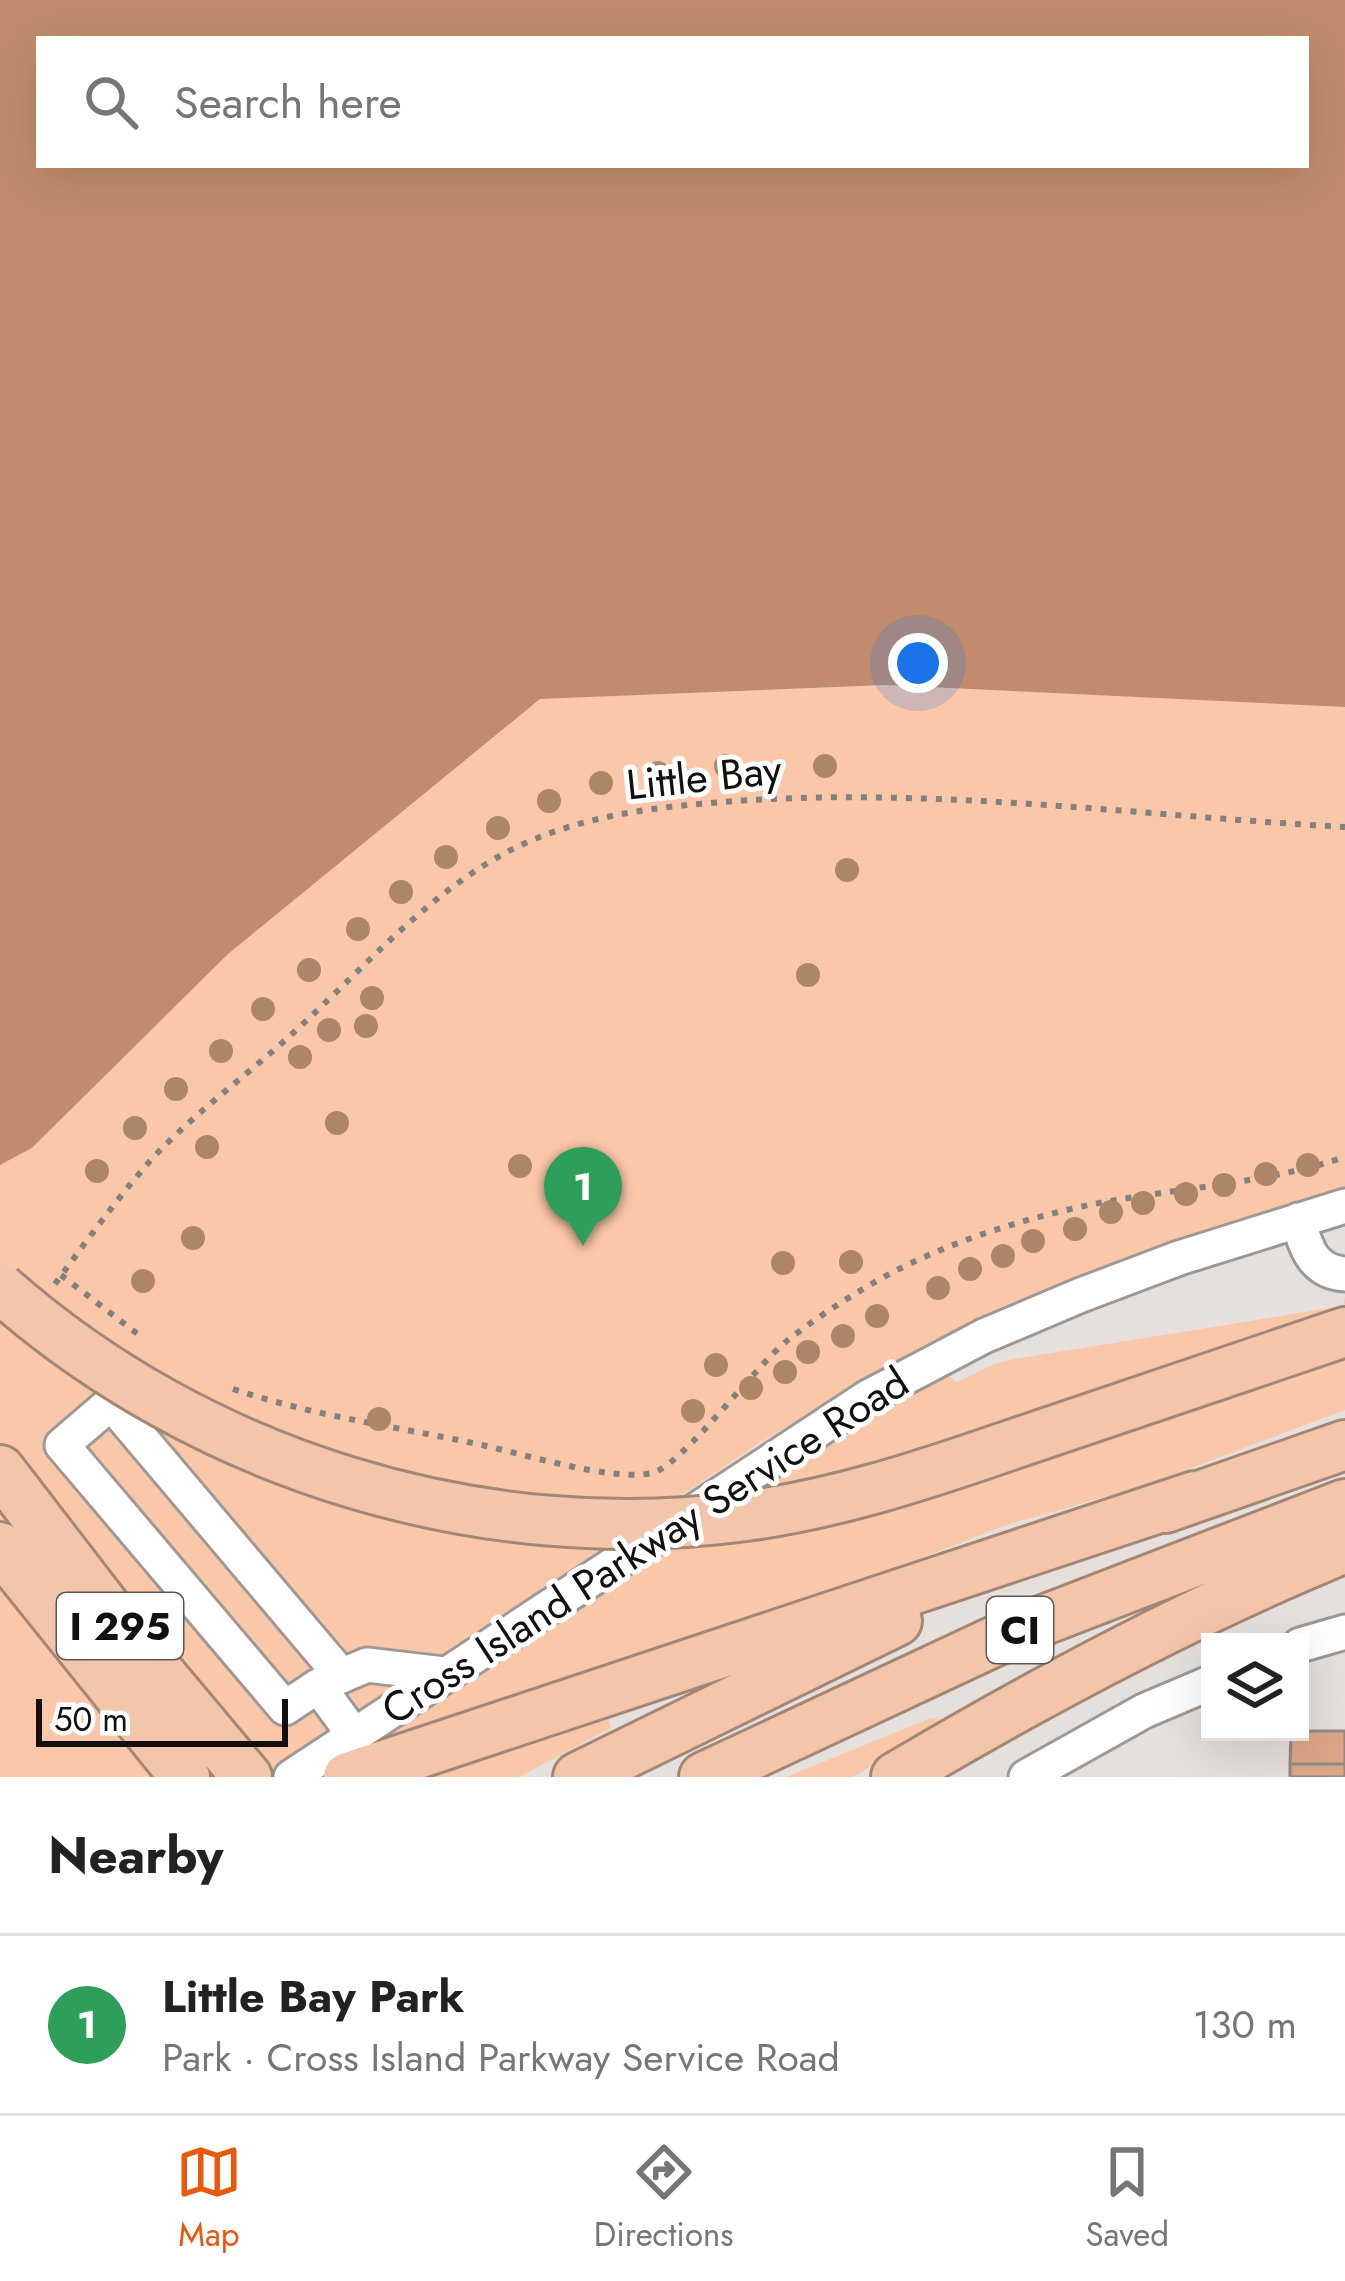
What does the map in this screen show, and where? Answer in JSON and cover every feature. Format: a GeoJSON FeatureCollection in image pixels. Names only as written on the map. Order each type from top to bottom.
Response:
{"type":"FeatureCollection","features":[{"type":"Feature","properties":{"kind":"highway"},"geometry":{"type":"LineString","coordinates":[[0,1288],[107,1370],[224,1434],[348,1482],[479,1512],[611,1523],[745,1516],[863,1492],[1345,1332]]}},
{"type":"Feature","properties":{"kind":"highway","name":"CI"},"geometry":{"type":"LineString","coordinates":[[578,1777],[933,1604],[1195,1496],[1345,1444]]}},
{"type":"Feature","properties":{"kind":"highway","name":"I 295"},"geometry":{"type":"LineString","coordinates":[[0,1470],[117,1622],[247,1777]]}},
{"type":"Feature","properties":{"kind":"highway"},"geometry":{"type":"LineString","coordinates":[[351,1756],[1195,1496]]}},
{"type":"Feature","properties":{"kind":"highway","name":"CI"},"geometry":{"type":"LineString","coordinates":[[704,1777],[967,1652],[1345,1504]]}},
{"type":"Feature","properties":{"kind":"highway","name":"I 295"},"geometry":{"type":"LineString","coordinates":[[0,1547],[185,1777]]}},
{"type":"Feature","properties":{"kind":"highway"},"geometry":{"type":"LineString","coordinates":[[896,1777],[1052,1686],[1160,1630],[1345,1547]]}},
{"type":"Feature","properties":{"kind":"street","name":"Cross Island Parkway Service Road"},"geometry":{"type":"LineString","coordinates":[[291,1777],[351,1756],[444,1674],[868,1396],[1051,1308],[1163,1264],[1345,1206]]}},
{"type":"Feature","properties":{"kind":"street"},"geometry":{"type":"LineString","coordinates":[[1298,1220],[1317,1265],[1327,1272],[1345,1274]]}},
{"type":"Feature","properties":{"kind":"street"},"geometry":{"type":"LineString","coordinates":[[351,1756],[329,1680],[111,1403],[62,1445],[285,1708],[329,1680],[367,1665],[444,1674]]}},
{"type":"Feature","properties":{"kind":"street"},"geometry":{"type":"LineString","coordinates":[[1309,1642],[1345,1632]]}},
{"type":"Feature","properties":{"kind":"street"},"geometry":{"type":"LineString","coordinates":[[1027,1777],[1144,1711],[1201,1687]]}},
{"type":"Feature","properties":{"kind":"path","name":"Little Bay"},"geometry":{"type":"LineString","coordinates":[[49,1292],[151,1161],[434,902],[493,860],[554,833],[640,808],[820,795],[1045,803],[1345,827]]}},
{"type":"Feature","properties":{"kind":"path"},"geometry":{"type":"LineString","coordinates":[[218,1384],[323,1413],[555,1461],[627,1475],[652,1473],[670,1466],[787,1340],[866,1287],[962,1243],[1023,1221],[1096,1204],[1211,1187],[1345,1157]]}},
{"type":"Feature","properties":{"kind":"path"},"geometry":{"type":"LineString","coordinates":[[62,1275],[156,1349]]}},
{"type":"Feature","properties":{"kind":"shaded area"},"geometry":{"type":"Polygon","coordinates":[[[0,0],[1345,0],[1345,707],[885,685],[540,699],[228,954],[32,1148],[0,1165],[0,0]]]}},
{"type":"Feature","properties":{"kind":"shaded area"},"geometry":{"type":"Polygon","coordinates":[[[885,685],[1345,707],[1345,1188],[1056,1285],[927,1344],[761,1442],[260,1777],[0,1777],[0,1165],[33,1148],[227,954],[540,699],[885,685]]]}},
{"type":"Feature","properties":{"kind":"shaded area"},"geometry":{"type":"Polygon","coordinates":[[[1345,1297],[1345,1311],[990,1427],[1345,1357],[1345,1410],[1146,1485],[1004,1526],[846,1587],[362,1755],[370,1744],[856,1421],[945,1374],[957,1382],[1014,1359],[1343,1306],[1345,1297]]]}},
{"type":"Feature","properties":{"kind":"shaded area"},"geometry":{"type":"Polygon","coordinates":[[[603,1703],[611,1728],[519,1777],[385,1777],[603,1703]]]}},
{"type":"Feature","properties":{"kind":"shaded area"},"geometry":{"type":"Polygon","coordinates":[[[931,1718],[950,1720],[853,1777],[786,1777],[931,1718]]]}},
{"type":"Feature","properties":{"kind":"building"},"geometry":{"type":"Polygon","coordinates":[[[1345,1731],[1345,1764],[1290,1764],[1291,1741],[1309,1741],[1309,1732],[1345,1731]]]}},
{"type":"Feature","properties":{"kind":"building"},"geometry":{"type":"Polygon","coordinates":[[[1290,1764],[1345,1764],[1345,1777],[1290,1777],[1290,1764]]]}},
{"type":"Feature","properties":{"kind":"place","name":"Little Bay Park"},"geometry":{"type":"Point","coordinates":[583,1246]}}]}
